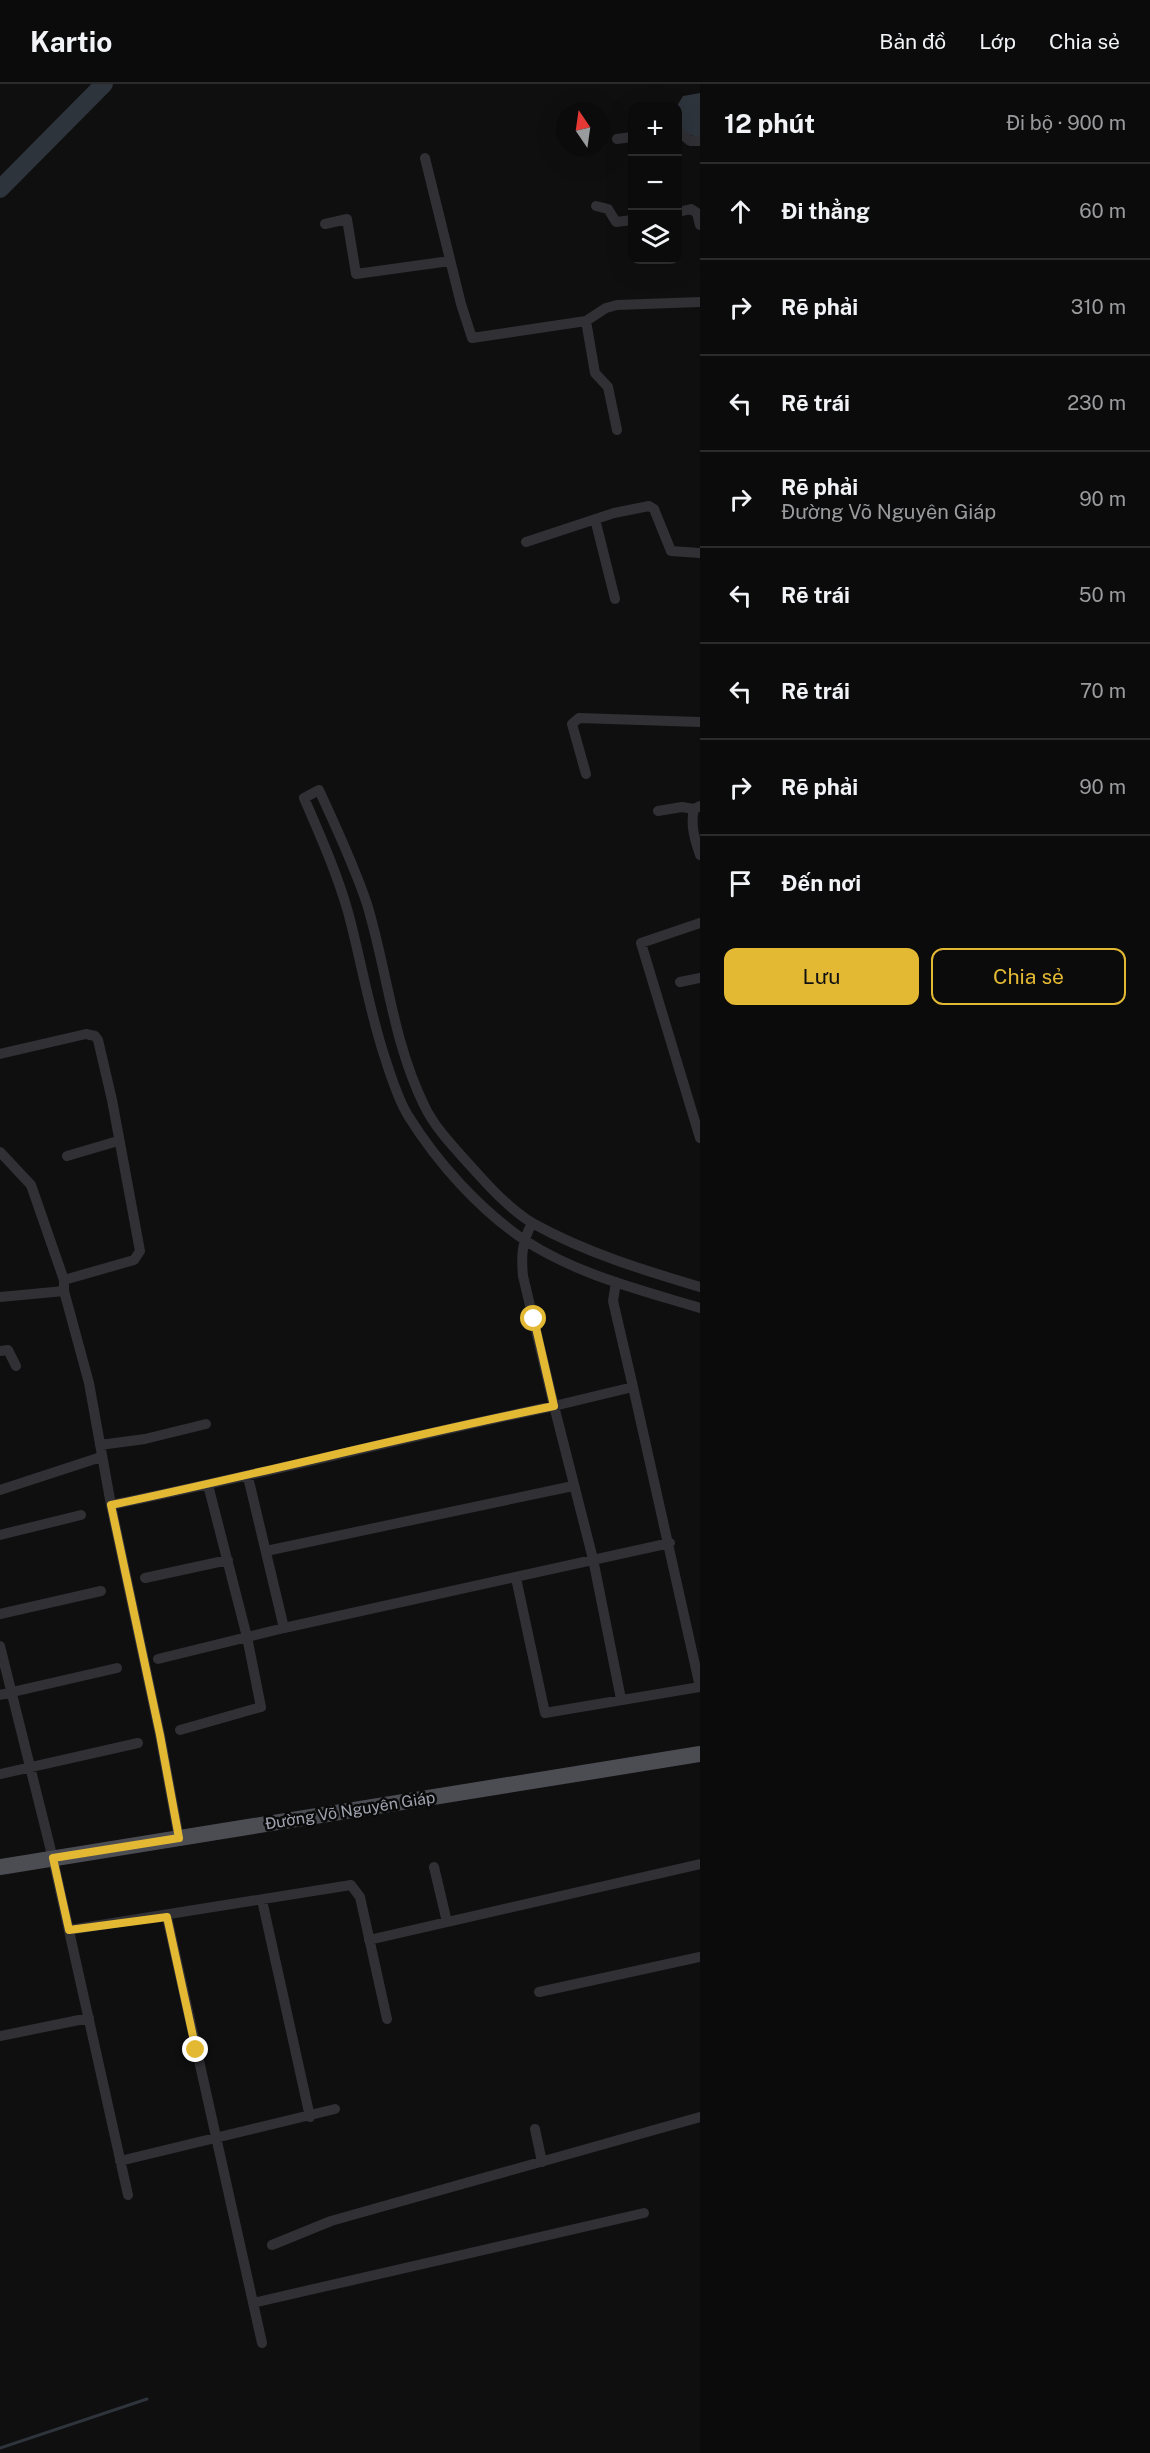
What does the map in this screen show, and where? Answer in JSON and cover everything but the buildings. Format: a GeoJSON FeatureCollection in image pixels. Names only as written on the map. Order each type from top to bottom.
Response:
{"type":"FeatureCollection","features":[{"type":"Feature","properties":{"kind":"main road","name":"Đường Võ Nguyên Giáp"},"geometry":{"type":"LineString","coordinates":[[0,1867],[700,1754]]}},
{"type":"Feature","properties":{"kind":"street"},"geometry":{"type":"LineString","coordinates":[[682,134],[690,141],[700,141]]}},
{"type":"Feature","properties":{"kind":"street"},"geometry":{"type":"LineString","coordinates":[[617,139],[628,137]]}},
{"type":"Feature","properties":{"kind":"street"},"geometry":{"type":"LineString","coordinates":[[425,158],[450,261],[472,338],[586,321],[606,308],[617,305],[700,302]]}},
{"type":"Feature","properties":{"kind":"street"},"geometry":{"type":"LineString","coordinates":[[596,206],[608,208],[615,222],[628,221]]}},
{"type":"Feature","properties":{"kind":"street"},"geometry":{"type":"LineString","coordinates":[[682,211],[691,209],[697,213],[700,225]]}},
{"type":"Feature","properties":{"kind":"street"},"geometry":{"type":"LineString","coordinates":[[326,224],[341,219],[349,221],[356,274],[450,261]]}},
{"type":"Feature","properties":{"kind":"street"},"geometry":{"type":"LineString","coordinates":[[586,321],[595,373],[608,387],[617,430]]}},
{"type":"Feature","properties":{"kind":"street"},"geometry":{"type":"LineString","coordinates":[[526,542],[595,519],[649,506],[654,509],[671,550],[700,553]]}},
{"type":"Feature","properties":{"kind":"street"},"geometry":{"type":"LineString","coordinates":[[595,519],[615,599]]}},
{"type":"Feature","properties":{"kind":"street"},"geometry":{"type":"LineString","coordinates":[[586,774],[572,724],[579,718],[700,722]]}},
{"type":"Feature","properties":{"kind":"street"},"geometry":{"type":"LineString","coordinates":[[700,1287],[617,1261],[532,1223],[495,1193],[461,1155],[424,1107],[404,1054],[367,904],[342,838],[319,790],[304,798],[325,845],[347,909],[385,1057],[408,1115],[445,1164],[481,1205],[524,1240],[569,1263],[616,1282],[698,1308],[700,1294]]}},
{"type":"Feature","properties":{"kind":"street"},"geometry":{"type":"LineString","coordinates":[[658,811],[682,807],[697,808],[693,832],[700,855]]}},
{"type":"Feature","properties":{"kind":"street"},"geometry":{"type":"LineString","coordinates":[[700,923],[641,944],[700,1138]]}},
{"type":"Feature","properties":{"kind":"street"},"geometry":{"type":"LineString","coordinates":[[680,982],[700,978]]}},
{"type":"Feature","properties":{"kind":"street"},"geometry":{"type":"LineString","coordinates":[[0,1054],[86,1034],[95,1035],[112,1100],[140,1251],[134,1260],[64,1285],[0,1297]]}},
{"type":"Feature","properties":{"kind":"street"},"geometry":{"type":"LineString","coordinates":[[67,1156],[118,1141]]}},
{"type":"Feature","properties":{"kind":"street"},"geometry":{"type":"LineString","coordinates":[[0,1152],[31,1185],[64,1285],[89,1383],[101,1457],[160,1735],[179,1838]]}},
{"type":"Feature","properties":{"kind":"street"},"geometry":{"type":"LineString","coordinates":[[532,1223],[524,1240],[523,1276],[573,1486],[593,1559],[621,1699]]}},
{"type":"Feature","properties":{"kind":"street"},"geometry":{"type":"LineString","coordinates":[[516,1578],[545,1713],[700,1687],[670,1543],[613,1301],[616,1282]]}},
{"type":"Feature","properties":{"kind":"street"},"geometry":{"type":"LineString","coordinates":[[0,1351],[8,1350],[16,1366]]}},
{"type":"Feature","properties":{"kind":"street"},"geometry":{"type":"LineString","coordinates":[[111,1505],[248,1477],[399,1438],[633,1388]]}},
{"type":"Feature","properties":{"kind":"street"},"geometry":{"type":"LineString","coordinates":[[100,1445],[145,1439],[206,1424]]}},
{"type":"Feature","properties":{"kind":"street"},"geometry":{"type":"LineString","coordinates":[[0,1490],[101,1457]]}},
{"type":"Feature","properties":{"kind":"street"},"geometry":{"type":"LineString","coordinates":[[248,1477],[284,1628]]}},
{"type":"Feature","properties":{"kind":"street"},"geometry":{"type":"LineString","coordinates":[[180,1730],[261,1707],[248,1637],[208,1485]]}},
{"type":"Feature","properties":{"kind":"street"},"geometry":{"type":"LineString","coordinates":[[266,1551],[573,1486]]}},
{"type":"Feature","properties":{"kind":"street"},"geometry":{"type":"LineString","coordinates":[[0,1535],[81,1515]]}},
{"type":"Feature","properties":{"kind":"street"},"geometry":{"type":"LineString","coordinates":[[158,1659],[284,1628],[670,1543]]}},
{"type":"Feature","properties":{"kind":"street"},"geometry":{"type":"LineString","coordinates":[[145,1578],[228,1560]]}},
{"type":"Feature","properties":{"kind":"street"},"geometry":{"type":"LineString","coordinates":[[0,1614],[101,1591]]}},
{"type":"Feature","properties":{"kind":"street"},"geometry":{"type":"LineString","coordinates":[[0,1646],[6,1694],[30,1767],[53,1858],[128,2195]]}},
{"type":"Feature","properties":{"kind":"street"},"geometry":{"type":"LineString","coordinates":[[6,1694],[117,1668]]}},
{"type":"Feature","properties":{"kind":"street"},"geometry":{"type":"LineString","coordinates":[[0,1773],[138,1743]]}},
{"type":"Feature","properties":{"kind":"street"},"geometry":{"type":"LineString","coordinates":[[369,1940],[700,1864]]}},
{"type":"Feature","properties":{"kind":"street"},"geometry":{"type":"LineString","coordinates":[[434,1867],[447,1922]]}},
{"type":"Feature","properties":{"kind":"street"},"geometry":{"type":"LineString","coordinates":[[69,1930],[167,1917],[351,1885],[360,1897],[387,2019]]}},
{"type":"Feature","properties":{"kind":"street"},"geometry":{"type":"LineString","coordinates":[[262,1900],[310,2117]]}},
{"type":"Feature","properties":{"kind":"street"},"geometry":{"type":"LineString","coordinates":[[167,1917],[262,2343]]}},
{"type":"Feature","properties":{"kind":"street"},"geometry":{"type":"LineString","coordinates":[[539,1992],[700,1957]]}},
{"type":"Feature","properties":{"kind":"street"},"geometry":{"type":"LineString","coordinates":[[0,2036],[89,2018]]}},
{"type":"Feature","properties":{"kind":"street"},"geometry":{"type":"LineString","coordinates":[[120,2160],[310,2117],[335,2109]]}},
{"type":"Feature","properties":{"kind":"street"},"geometry":{"type":"LineString","coordinates":[[272,2245],[331,2222],[700,2117]]}},
{"type":"Feature","properties":{"kind":"street"},"geometry":{"type":"LineString","coordinates":[[535,2129],[542,2162]]}},
{"type":"Feature","properties":{"kind":"street"},"geometry":{"type":"LineString","coordinates":[[253,2303],[644,2213]]}},
{"type":"Feature","properties":{"kind":"shaded area"},"geometry":{"type":"Polygon","coordinates":[[[700,93],[700,137],[688,134],[682,129],[682,102],[679,102],[683,96],[700,93]]]}},
{"type":"Feature","properties":{"kind":"waterway"},"geometry":{"type":"LineString","coordinates":[[0,189],[104,84]]}},
{"type":"Feature","properties":{"kind":"waterway"},"geometry":{"type":"LineString","coordinates":[[0,2448],[147,2399]]}},
{"type":"Feature","properties":{"kind":"route"},"geometry":{"type":"LineString","coordinates":[[196,2050],[167,1917],[69,1930],[53,1858],[179,1838],[171,1807],[160,1735],[136,1631],[111,1505],[248,1477],[399,1438],[554,1406],[534,1319]]}}]}
